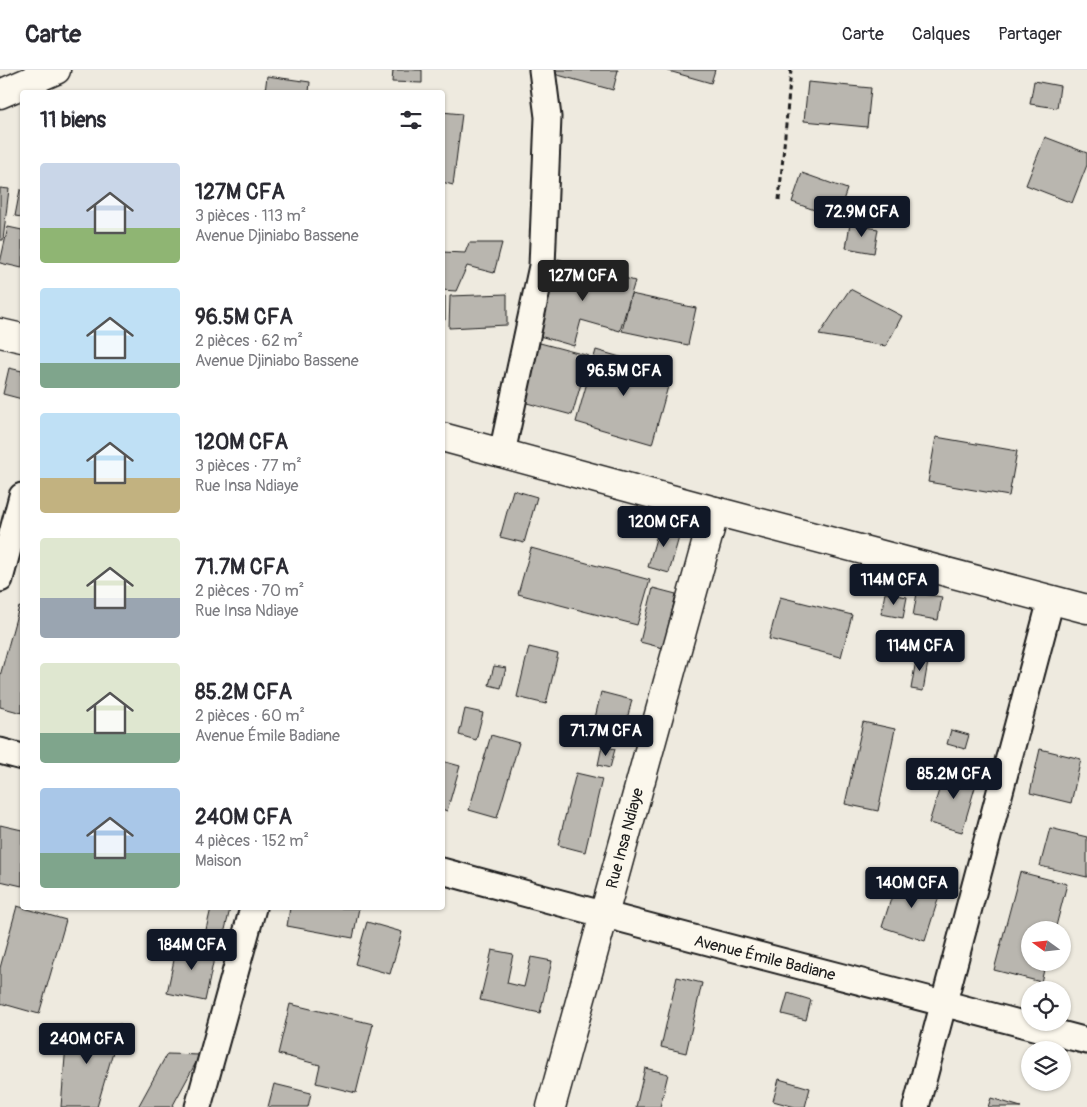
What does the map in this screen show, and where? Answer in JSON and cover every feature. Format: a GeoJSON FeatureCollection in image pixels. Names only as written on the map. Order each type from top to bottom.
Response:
{"type":"FeatureCollection","features":[{"type":"Feature","properties":{"kind":"main road"},"geometry":{"type":"LineString","coordinates":[[0,94],[56,70]]}},
{"type":"Feature","properties":{"kind":"main road"},"geometry":{"type":"LineString","coordinates":[[0,333],[20,338]]}},
{"type":"Feature","properties":{"kind":"main road"},"geometry":{"type":"LineString","coordinates":[[445,438],[1087,609]]}},
{"type":"Feature","properties":{"kind":"main road","name":"Rue Insa Ndiaye"},"geometry":{"type":"LineString","coordinates":[[551,1107],[715,511]]}},
{"type":"Feature","properties":{"kind":"street"},"geometry":{"type":"LineString","coordinates":[[502,453],[542,266],[548,117],[542,70]]}},
{"type":"Feature","properties":{"kind":"street"},"geometry":{"type":"LineString","coordinates":[[0,579],[20,504]]}},
{"type":"Feature","properties":{"kind":"street"},"geometry":{"type":"LineString","coordinates":[[916,1107],[1051,600]]}},
{"type":"Feature","properties":{"kind":"street"},"geometry":{"type":"LineString","coordinates":[[0,751],[20,756]]}},
{"type":"Feature","properties":{"kind":"street","name":"Avenue Émile Badiane"},"geometry":{"type":"LineString","coordinates":[[445,872],[603,916],[1087,1041]]}},
{"type":"Feature","properties":{"kind":"street"},"geometry":{"type":"LineString","coordinates":[[198,1107],[252,910]]}},
{"type":"Feature","properties":{"kind":"path"},"geometry":{"type":"LineString","coordinates":[[779,200],[792,70]]}},
{"type":"Feature","properties":{"kind":"building"},"geometry":{"type":"Polygon","coordinates":[[[393,70],[422,70],[422,83],[392,82],[393,70]]]}},
{"type":"Feature","properties":{"kind":"building"},"geometry":{"type":"Polygon","coordinates":[[[555,70],[618,70],[613,90],[554,74],[555,70]]]}},
{"type":"Feature","properties":{"kind":"building"},"geometry":{"type":"Polygon","coordinates":[[[665,70],[715,70],[711,83],[665,70]]]}},
{"type":"Feature","properties":{"kind":"building"},"geometry":{"type":"Polygon","coordinates":[[[267,76],[310,82],[309,90],[265,90],[267,76]]]}},
{"type":"Feature","properties":{"kind":"building"},"geometry":{"type":"Polygon","coordinates":[[[1034,81],[1060,86],[1057,108],[1030,104],[1034,81]]]}},
{"type":"Feature","properties":{"kind":"building"},"geometry":{"type":"Polygon","coordinates":[[[808,82],[871,88],[867,127],[804,121],[808,82]]]}},
{"type":"Feature","properties":{"kind":"building"},"geometry":{"type":"Polygon","coordinates":[[[445,112],[462,114],[453,185],[445,183],[445,112]]]}},
{"type":"Feature","properties":{"kind":"building"},"geometry":{"type":"Polygon","coordinates":[[[1045,137],[1087,153],[1087,165],[1072,203],[1026,185],[1045,137]]]}},
{"type":"Feature","properties":{"kind":"building"},"geometry":{"type":"Polygon","coordinates":[[[802,173],[847,189],[837,218],[792,202],[802,173]]]}},
{"type":"Feature","properties":{"kind":"building"},"geometry":{"type":"Polygon","coordinates":[[[0,188],[9,189],[3,240],[0,240],[0,188]]]}},
{"type":"Feature","properties":{"kind":"building"},"geometry":{"type":"Polygon","coordinates":[[[20,190],[20,217],[15,216],[20,190]]]}},
{"type":"Feature","properties":{"kind":"building"},"geometry":{"type":"Polygon","coordinates":[[[850,224],[878,229],[874,253],[846,248],[850,224]]]}},
{"type":"Feature","properties":{"kind":"building"},"geometry":{"type":"Polygon","coordinates":[[[8,227],[20,230],[20,268],[0,263],[8,227]]]}},
{"type":"Feature","properties":{"kind":"building"},"geometry":{"type":"Polygon","coordinates":[[[469,243],[502,243],[494,273],[467,266],[456,291],[445,290],[445,252],[465,253],[469,243]]]}},
{"type":"Feature","properties":{"kind":"building"},"geometry":{"type":"Polygon","coordinates":[[[558,259],[635,281],[620,331],[581,320],[574,346],[536,335],[558,259]]]}},
{"type":"Feature","properties":{"kind":"building"},"geometry":{"type":"Polygon","coordinates":[[[850,289],[902,316],[886,346],[819,335],[850,289]]]}},
{"type":"Feature","properties":{"kind":"building"},"geometry":{"type":"Polygon","coordinates":[[[507,294],[507,325],[449,328],[450,296],[507,294]]]}},
{"type":"Feature","properties":{"kind":"building"},"geometry":{"type":"Polygon","coordinates":[[[631,294],[696,308],[688,345],[622,331],[631,294]]]}},
{"type":"Feature","properties":{"kind":"building"},"geometry":{"type":"Polygon","coordinates":[[[540,343],[589,356],[572,415],[523,402],[540,343]]]}},
{"type":"Feature","properties":{"kind":"building"},"geometry":{"type":"Polygon","coordinates":[[[596,350],[672,372],[652,444],[576,422],[596,350]]]}},
{"type":"Feature","properties":{"kind":"building"},"geometry":{"type":"Polygon","coordinates":[[[9,368],[20,371],[20,398],[3,394],[9,368]]]}},
{"type":"Feature","properties":{"kind":"building"},"geometry":{"type":"Polygon","coordinates":[[[936,437],[1017,451],[1009,496],[928,482],[936,437]]]}},
{"type":"Feature","properties":{"kind":"building"},"geometry":{"type":"Polygon","coordinates":[[[513,490],[537,497],[524,543],[500,537],[513,490]]]}},
{"type":"Feature","properties":{"kind":"building"},"geometry":{"type":"Polygon","coordinates":[[[660,524],[681,530],[669,573],[648,567],[660,524]]]}},
{"type":"Feature","properties":{"kind":"building"},"geometry":{"type":"Polygon","coordinates":[[[531,548],[650,580],[637,625],[518,594],[531,548]]]}},
{"type":"Feature","properties":{"kind":"building"},"geometry":{"type":"Polygon","coordinates":[[[653,588],[676,594],[663,648],[640,642],[653,588]]]}},
{"type":"Feature","properties":{"kind":"building"},"geometry":{"type":"Polygon","coordinates":[[[885,593],[907,597],[903,618],[881,614],[885,593]]]}},
{"type":"Feature","properties":{"kind":"building"},"geometry":{"type":"Polygon","coordinates":[[[917,593],[942,597],[938,620],[913,616],[917,593]]]}},
{"type":"Feature","properties":{"kind":"building"},"geometry":{"type":"Polygon","coordinates":[[[780,597],[852,615],[841,657],[769,639],[780,597]]]}},
{"type":"Feature","properties":{"kind":"building"},"geometry":{"type":"Polygon","coordinates":[[[19,607],[20,712],[0,707],[0,676],[19,607]]]}},
{"type":"Feature","properties":{"kind":"building"},"geometry":{"type":"Polygon","coordinates":[[[529,647],[558,654],[546,704],[517,697],[529,647]]]}},
{"type":"Feature","properties":{"kind":"building"},"geometry":{"type":"Polygon","coordinates":[[[917,654],[929,656],[923,691],[911,689],[917,654]]]}},
{"type":"Feature","properties":{"kind":"building"},"geometry":{"type":"Polygon","coordinates":[[[494,666],[506,668],[501,688],[489,685],[494,666]]]}},
{"type":"Feature","properties":{"kind":"building"},"geometry":{"type":"Polygon","coordinates":[[[601,692],[632,700],[622,738],[592,731],[601,692]]]}},
{"type":"Feature","properties":{"kind":"building"},"geometry":{"type":"Polygon","coordinates":[[[465,709],[483,713],[476,740],[459,735],[465,709]]]}},
{"type":"Feature","properties":{"kind":"building"},"geometry":{"type":"Polygon","coordinates":[[[863,722],[895,729],[878,811],[845,804],[863,722]]]}},
{"type":"Feature","properties":{"kind":"building"},"geometry":{"type":"Polygon","coordinates":[[[951,730],[969,735],[965,749],[947,744],[951,730]]]}},
{"type":"Feature","properties":{"kind":"building"},"geometry":{"type":"Polygon","coordinates":[[[491,735],[519,743],[497,818],[469,810],[491,735]]]}},
{"type":"Feature","properties":{"kind":"building"},"geometry":{"type":"Polygon","coordinates":[[[602,746],[615,749],[610,768],[598,765],[602,746]]]}},
{"type":"Feature","properties":{"kind":"building"},"geometry":{"type":"Polygon","coordinates":[[[1040,749],[1081,759],[1071,803],[1030,793],[1040,749]]]}},
{"type":"Feature","properties":{"kind":"building"},"geometry":{"type":"Polygon","coordinates":[[[445,762],[460,766],[447,811],[445,810],[445,762]]]}},
{"type":"Feature","properties":{"kind":"building"},"geometry":{"type":"Polygon","coordinates":[[[946,767],[978,777],[962,832],[929,823],[946,767]]]}},
{"type":"Feature","properties":{"kind":"building"},"geometry":{"type":"Polygon","coordinates":[[[576,773],[602,779],[585,852],[558,845],[576,773]]]}},
{"type":"Feature","properties":{"kind":"building"},"geometry":{"type":"Polygon","coordinates":[[[0,825],[20,830],[20,886],[0,881],[0,825]]]}},
{"type":"Feature","properties":{"kind":"building"},"geometry":{"type":"Polygon","coordinates":[[[1050,828],[1087,837],[1087,877],[1040,866],[1050,828]]]}},
{"type":"Feature","properties":{"kind":"building"},"geometry":{"type":"Polygon","coordinates":[[[1020,872],[1067,884],[1057,921],[1021,921],[1021,971],[1044,971],[1041,981],[994,970],[1020,872]]]}},
{"type":"Feature","properties":{"kind":"building"},"geometry":{"type":"Polygon","coordinates":[[[898,877],[941,890],[925,941],[882,927],[898,877]]]}},
{"type":"Feature","properties":{"kind":"building"},"geometry":{"type":"Polygon","coordinates":[[[17,906],[20,907],[20,910],[31,910],[66,920],[39,1014],[0,1003],[0,968],[17,906]]]}},
{"type":"Feature","properties":{"kind":"building"},"geometry":{"type":"Polygon","coordinates":[[[211,910],[230,910],[223,938],[205,934],[211,910]]]}},
{"type":"Feature","properties":{"kind":"building"},"geometry":{"type":"Polygon","coordinates":[[[290,910],[359,910],[353,938],[287,926],[290,910]]]}},
{"type":"Feature","properties":{"kind":"building"},"geometry":{"type":"Polygon","coordinates":[[[367,922],[402,932],[390,974],[355,964],[367,922]]]}},
{"type":"Feature","properties":{"kind":"building"},"geometry":{"type":"Polygon","coordinates":[[[178,941],[216,949],[205,1001],[167,993],[178,941]]]}},
{"type":"Feature","properties":{"kind":"building"},"geometry":{"type":"Polygon","coordinates":[[[492,950],[513,954],[507,983],[524,987],[531,957],[552,961],[540,1013],[480,1000],[492,950]]]}},
{"type":"Feature","properties":{"kind":"building"},"geometry":{"type":"Polygon","coordinates":[[[677,977],[702,983],[686,1053],[661,1047],[677,977]]]}},
{"type":"Feature","properties":{"kind":"building"},"geometry":{"type":"Polygon","coordinates":[[[788,993],[811,1000],[806,1020],[782,1014],[788,993]]]}},
{"type":"Feature","properties":{"kind":"building"},"geometry":{"type":"Polygon","coordinates":[[[290,1004],[373,1024],[356,1093],[316,1083],[320,1065],[278,1054],[290,1004]]]}},
{"type":"Feature","properties":{"kind":"building"},"geometry":{"type":"Polygon","coordinates":[[[121,1024],[97,1107],[61,1107],[67,1032],[121,1024]]]}},
{"type":"Feature","properties":{"kind":"building"},"geometry":{"type":"Polygon","coordinates":[[[167,1054],[200,1055],[172,1107],[138,1107],[167,1054]]]}},
{"type":"Feature","properties":{"kind":"building"},"geometry":{"type":"Polygon","coordinates":[[[645,1068],[668,1074],[660,1107],[636,1107],[645,1068]]]}},
{"type":"Feature","properties":{"kind":"building"},"geometry":{"type":"Polygon","coordinates":[[[779,1079],[810,1088],[805,1107],[795,1107],[773,1101],[779,1079]]]}},
{"type":"Feature","properties":{"kind":"building"},"geometry":{"type":"Polygon","coordinates":[[[274,1084],[311,1093],[308,1107],[268,1107],[274,1084]]]}},
{"type":"Feature","properties":{"kind":"building"},"geometry":{"type":"Polygon","coordinates":[[[991,1098],[1021,1107],[988,1107],[991,1098]]]}}]}
